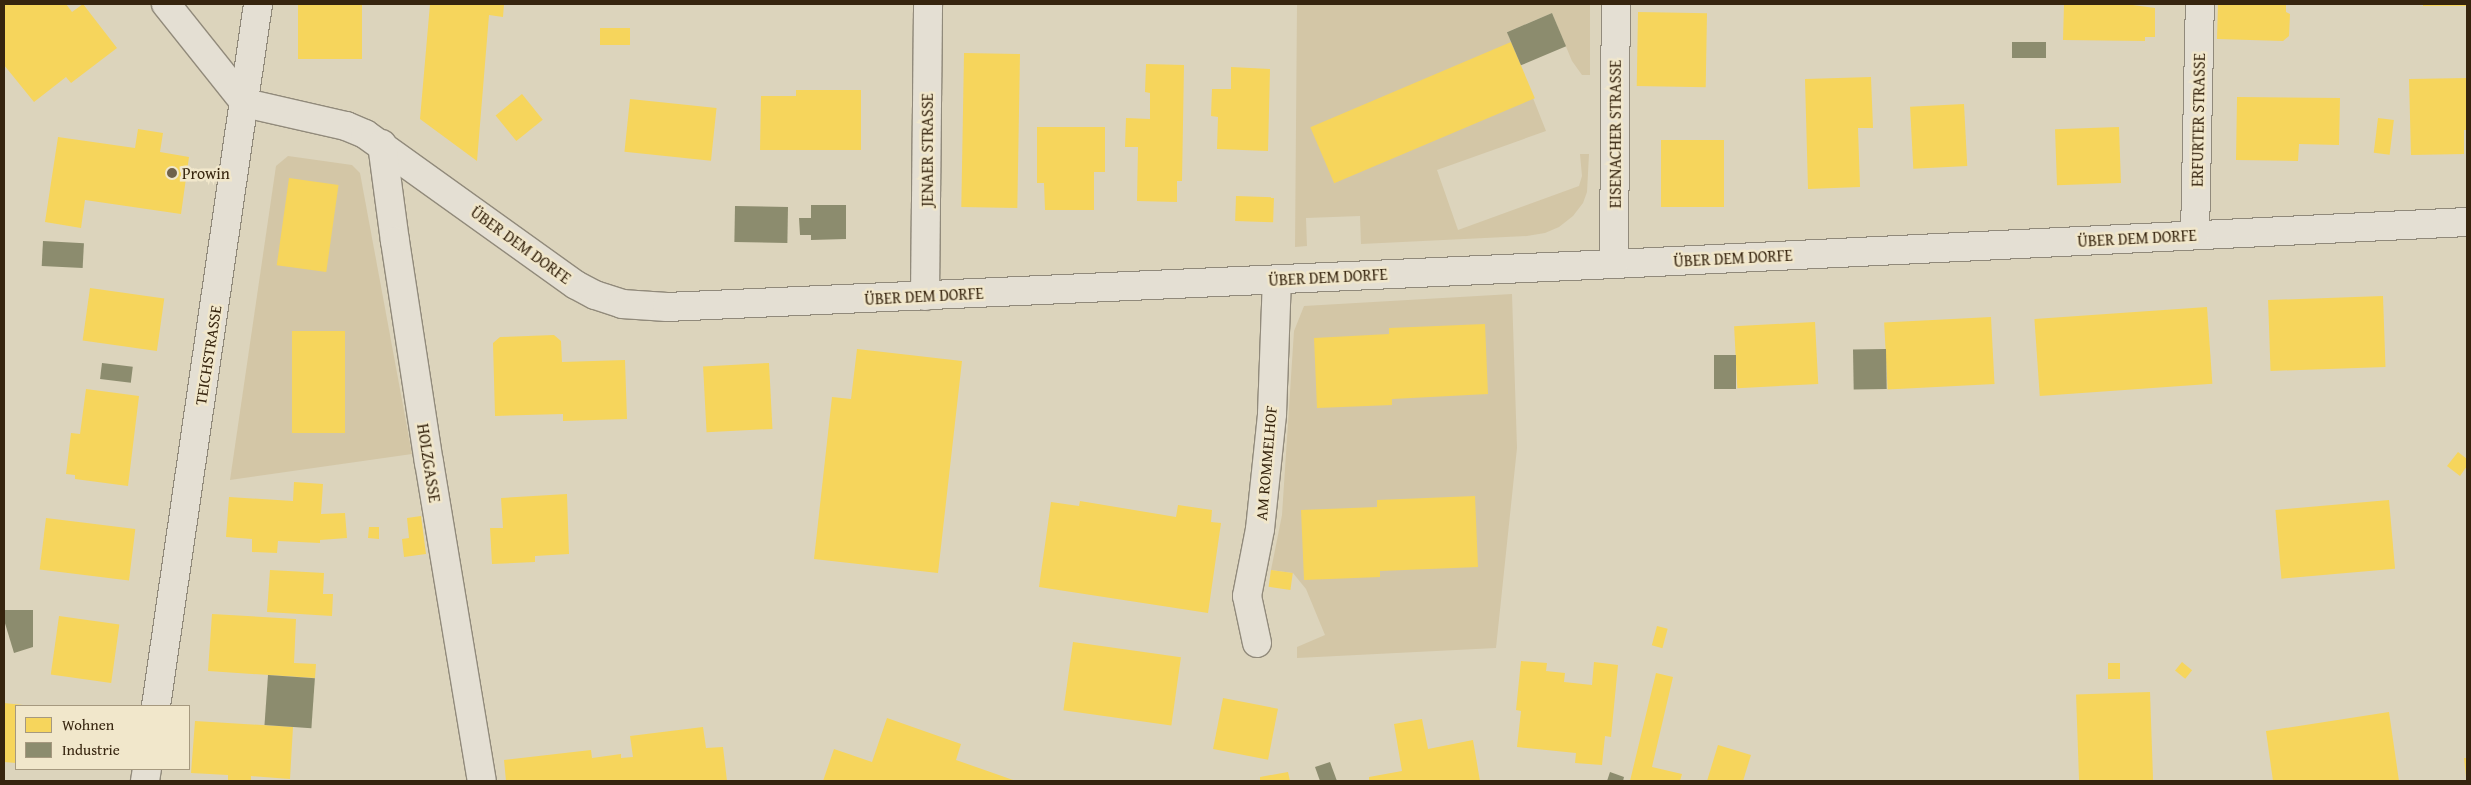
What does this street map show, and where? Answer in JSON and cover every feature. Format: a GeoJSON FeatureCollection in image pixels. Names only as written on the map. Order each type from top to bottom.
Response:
{"type":"FeatureCollection","features":[{"type":"Feature","properties":{"kind":"street"},"geometry":{"type":"LineString","coordinates":[[166,4],[245,103]]}},
{"type":"Feature","properties":{"kind":"street","name":"TEICHSTRASSE"},"geometry":{"type":"LineString","coordinates":[[156,705],[258,4]]}},
{"type":"Feature","properties":{"kind":"street","name":"JENAER STRASSE"},"geometry":{"type":"LineString","coordinates":[[925,296],[928,4]]}},
{"type":"Feature","properties":{"kind":"street","name":"EISENACHER STRASSE"},"geometry":{"type":"LineString","coordinates":[[1614,264],[1616,4]]}},
{"type":"Feature","properties":{"kind":"street","name":"ERFURTER STRASSE"},"geometry":{"type":"LineString","coordinates":[[2195,236],[2200,4]]}},
{"type":"Feature","properties":{"kind":"street","name":"ÜBER DEM DORFE"},"geometry":{"type":"LineString","coordinates":[[245,103],[346,126],[365,134],[382,144],[576,285],[595,295],[622,304],[667,307],[1277,280],[2467,222]]}},
{"type":"Feature","properties":{"kind":"street","name":"HOLZGASSE"},"geometry":{"type":"LineString","coordinates":[[382,144],[430,471],[482,781]]}},
{"type":"Feature","properties":{"kind":"street","name":"AM ROMMELHOF"},"geometry":{"type":"LineString","coordinates":[[1257,643],[1246,596],[1260,529],[1270,433],[1277,280]]}},
{"type":"Feature","properties":{"kind":"shaded area"},"geometry":{"type":"Polygon","coordinates":[[[1297,4],[1590,4],[1590,75],[1582,75],[1572,61],[1552,13],[1507,32],[1546,131],[1437,170],[1458,230],[1579,186],[1582,176],[1580,154],[1589,154],[1587,192],[1583,203],[1573,216],[1559,227],[1545,233],[1527,236],[1361,244],[1360,216],[1306,218],[1307,246],[1295,247],[1297,4]]]}},
{"type":"Feature","properties":{"kind":"shaded area"},"geometry":{"type":"Polygon","coordinates":[[[288,156],[352,165],[360,173],[412,454],[230,480],[276,166],[288,156]]]}},
{"type":"Feature","properties":{"kind":"shaded area"},"geometry":{"type":"Polygon","coordinates":[[[1512,294],[1517,448],[1496,648],[1297,658],[1297,647],[1325,635],[1306,589],[1293,573],[1271,570],[1282,515],[1294,331],[1304,306],[1512,294]]]}},
{"type":"Feature","properties":{"kind":"building: Wohnen"},"geometry":{"type":"Polygon","coordinates":[[[4,4],[66,4],[72,12],[83,4],[117,48],[71,83],[66,77],[34,102],[4,65],[4,4]]]}},
{"type":"Feature","properties":{"kind":"building: Wohnen"},"geometry":{"type":"Polygon","coordinates":[[[298,4],[362,4],[362,59],[298,59],[298,4]]]}},
{"type":"Feature","properties":{"kind":"building: Wohnen"},"geometry":{"type":"Polygon","coordinates":[[[430,4],[504,4],[503,17],[489,15],[477,161],[420,119],[430,4]]]}},
{"type":"Feature","properties":{"kind":"building: Wohnen"},"geometry":{"type":"Polygon","coordinates":[[[2064,4],[2125,4],[2155,8],[2155,37],[2145,37],[2145,41],[2063,40],[2064,4]]]}},
{"type":"Feature","properties":{"kind":"building: Wohnen"},"geometry":{"type":"Polygon","coordinates":[[[2218,4],[2286,4],[2286,12],[2290,14],[2289,36],[2283,41],[2217,39],[2218,4]]]}},
{"type":"Feature","properties":{"kind":"building: Wohnen"},"geometry":{"type":"Polygon","coordinates":[[[2423,4],[2467,4],[2467,6],[2423,6],[2423,4]]]}},
{"type":"Feature","properties":{"kind":"building: Wohnen"},"geometry":{"type":"Polygon","coordinates":[[[1638,12],[1707,13],[1706,87],[1637,86],[1638,12]]]}},
{"type":"Feature","properties":{"kind":"building: Wohnen"},"geometry":{"type":"Polygon","coordinates":[[[600,28],[630,28],[630,45],[600,45],[600,28]]]}},
{"type":"Feature","properties":{"kind":"building: Wohnen"},"geometry":{"type":"Polygon","coordinates":[[[1511,42],[1535,98],[1334,183],[1310,127],[1511,42]]]}},
{"type":"Feature","properties":{"kind":"building: Wohnen"},"geometry":{"type":"Polygon","coordinates":[[[964,53],[1020,54],[1017,208],[961,207],[964,53]]]}},
{"type":"Feature","properties":{"kind":"building: Wohnen"},"geometry":{"type":"Polygon","coordinates":[[[1146,64],[1184,65],[1182,181],[1177,181],[1177,202],[1137,201],[1138,147],[1125,147],[1126,118],[1150,119],[1150,93],[1145,92],[1146,64]]]}},
{"type":"Feature","properties":{"kind":"building: Wohnen"},"geometry":{"type":"Polygon","coordinates":[[[1231,67],[1270,69],[1268,151],[1217,149],[1218,117],[1211,116],[1212,89],[1231,89],[1231,67]]]}},
{"type":"Feature","properties":{"kind":"building: Wohnen"},"geometry":{"type":"Polygon","coordinates":[[[1871,77],[1873,128],[1858,128],[1860,187],[1808,189],[1805,79],[1871,77]]]}},
{"type":"Feature","properties":{"kind":"building: Wohnen"},"geometry":{"type":"Polygon","coordinates":[[[2467,78],[2467,130],[2464,130],[2464,154],[2411,155],[2409,79],[2467,78]]]}},
{"type":"Feature","properties":{"kind":"building: Wohnen"},"geometry":{"type":"Polygon","coordinates":[[[796,90],[861,90],[861,150],[760,150],[761,96],[796,96],[796,90]]]}},
{"type":"Feature","properties":{"kind":"building: Wohnen"},"geometry":{"type":"Polygon","coordinates":[[[522,94],[543,120],[516,141],[496,115],[522,94]]]}},
{"type":"Feature","properties":{"kind":"building: Wohnen"},"geometry":{"type":"Polygon","coordinates":[[[2237,97],[2340,98],[2339,145],[2299,144],[2298,161],[2236,160],[2237,97]]]}},
{"type":"Feature","properties":{"kind":"building: Wohnen"},"geometry":{"type":"Polygon","coordinates":[[[630,99],[717,108],[711,161],[624,152],[630,99]]]}},
{"type":"Feature","properties":{"kind":"building: Wohnen"},"geometry":{"type":"Polygon","coordinates":[[[1964,104],[1967,166],[1913,169],[1910,107],[1964,104]]]}},
{"type":"Feature","properties":{"kind":"building: Wohnen"},"geometry":{"type":"Polygon","coordinates":[[[2378,118],[2394,120],[2390,155],[2374,153],[2378,118]]]}},
{"type":"Feature","properties":{"kind":"building: Wohnen"},"geometry":{"type":"Polygon","coordinates":[[[1037,127],[1105,127],[1105,172],[1094,172],[1094,210],[1045,210],[1044,183],[1037,183],[1037,127]]]}},
{"type":"Feature","properties":{"kind":"building: Wohnen"},"geometry":{"type":"Polygon","coordinates":[[[2119,127],[2121,183],[2057,185],[2055,129],[2119,127]]]}},
{"type":"Feature","properties":{"kind":"building: Wohnen"},"geometry":{"type":"Polygon","coordinates":[[[138,129],[163,133],[160,152],[189,157],[181,214],[85,200],[81,228],[45,222],[58,137],[135,148],[138,129]]]}},
{"type":"Feature","properties":{"kind":"building: Wohnen"},"geometry":{"type":"Polygon","coordinates":[[[1661,140],[1724,140],[1724,207],[1661,207],[1661,140]]]}},
{"type":"Feature","properties":{"kind":"building: Wohnen"},"geometry":{"type":"Polygon","coordinates":[[[289,178],[339,185],[326,272],[277,265],[289,178]]]}},
{"type":"Feature","properties":{"kind":"building: Wohnen"},"geometry":{"type":"Polygon","coordinates":[[[1236,196],[1274,197],[1273,222],[1235,221],[1236,196]]]}},
{"type":"Feature","properties":{"kind":"building: Wohnen"},"geometry":{"type":"Polygon","coordinates":[[[90,288],[164,298],[157,351],[83,340],[90,288]]]}},
{"type":"Feature","properties":{"kind":"building: Wohnen"},"geometry":{"type":"Polygon","coordinates":[[[2383,296],[2385,367],[2271,371],[2268,300],[2383,296]]]}},
{"type":"Feature","properties":{"kind":"building: Wohnen"},"geometry":{"type":"Polygon","coordinates":[[[2207,307],[2212,384],[2040,396],[2034,319],[2207,307]]]}},
{"type":"Feature","properties":{"kind":"building: Wohnen"},"geometry":{"type":"Polygon","coordinates":[[[1991,317],[1995,384],[1888,390],[1884,323],[1991,317]]]}},
{"type":"Feature","properties":{"kind":"building: Wohnen"},"geometry":{"type":"Polygon","coordinates":[[[1815,322],[1818,384],[1737,388],[1734,326],[1815,322]]]}},
{"type":"Feature","properties":{"kind":"building: Wohnen"},"geometry":{"type":"Polygon","coordinates":[[[1485,324],[1488,394],[1392,399],[1392,405],[1317,408],[1314,338],[1389,334],[1389,328],[1485,324]]]}},
{"type":"Feature","properties":{"kind":"building: Wohnen"},"geometry":{"type":"Polygon","coordinates":[[[292,331],[345,331],[345,433],[292,433],[292,331]]]}},
{"type":"Feature","properties":{"kind":"building: Wohnen"},"geometry":{"type":"Polygon","coordinates":[[[554,335],[561,341],[562,362],[625,360],[627,419],[563,421],[563,414],[495,416],[493,343],[500,337],[554,335]]]}},
{"type":"Feature","properties":{"kind":"building: Wohnen"},"geometry":{"type":"Polygon","coordinates":[[[857,349],[962,361],[938,573],[814,559],[832,397],[851,399],[857,349]]]}},
{"type":"Feature","properties":{"kind":"building: Wohnen"},"geometry":{"type":"Polygon","coordinates":[[[769,363],[772,429],[707,432],[703,366],[769,363]]]}},
{"type":"Feature","properties":{"kind":"building: Wohnen"},"geometry":{"type":"Polygon","coordinates":[[[86,389],[139,396],[128,486],[75,479],[75,475],[66,474],[71,433],[80,434],[86,389]]]}},
{"type":"Feature","properties":{"kind":"building: Wohnen"},"geometry":{"type":"Polygon","coordinates":[[[2458,452],[2467,459],[2467,466],[2460,476],[2447,466],[2458,452]]]}},
{"type":"Feature","properties":{"kind":"building: Wohnen"},"geometry":{"type":"Polygon","coordinates":[[[294,482],[323,484],[321,514],[345,513],[347,538],[320,540],[320,543],[278,541],[277,553],[252,552],[252,539],[226,537],[229,497],[293,501],[294,482]]]}},
{"type":"Feature","properties":{"kind":"building: Wohnen"},"geometry":{"type":"Polygon","coordinates":[[[567,494],[569,554],[535,556],[535,562],[492,564],[490,528],[503,528],[501,498],[567,494]]]}},
{"type":"Feature","properties":{"kind":"building: Wohnen"},"geometry":{"type":"Polygon","coordinates":[[[1475,496],[1478,567],[1380,571],[1380,577],[1304,580],[1301,510],[1377,507],[1377,500],[1475,496]]]}},
{"type":"Feature","properties":{"kind":"building: Wohnen"},"geometry":{"type":"Polygon","coordinates":[[[2389,500],[2395,569],[2281,579],[2275,510],[2389,500]]]}},
{"type":"Feature","properties":{"kind":"building: Wohnen"},"geometry":{"type":"Polygon","coordinates":[[[1080,501],[1176,517],[1178,505],[1212,510],[1211,522],[1221,523],[1208,613],[1039,587],[1051,502],[1079,506],[1080,501]]]}},
{"type":"Feature","properties":{"kind":"building: Wohnen"},"geometry":{"type":"Polygon","coordinates":[[[421,516],[426,554],[404,557],[402,539],[409,538],[407,518],[421,516]]]}},
{"type":"Feature","properties":{"kind":"building: Wohnen"},"geometry":{"type":"Polygon","coordinates":[[[46,518],[135,529],[129,581],[40,570],[46,518]]]}},
{"type":"Feature","properties":{"kind":"building: Wohnen"},"geometry":{"type":"Polygon","coordinates":[[[369,527],[379,527],[379,539],[368,538],[369,527]]]}},
{"type":"Feature","properties":{"kind":"building: Wohnen"},"geometry":{"type":"Polygon","coordinates":[[[270,570],[324,573],[323,594],[333,594],[332,616],[267,612],[270,570]]]}},
{"type":"Feature","properties":{"kind":"building: Wohnen"},"geometry":{"type":"Polygon","coordinates":[[[1271,570],[1293,573],[1290,590],[1269,587],[1271,570]]]}},
{"type":"Feature","properties":{"kind":"building: Wohnen"},"geometry":{"type":"Polygon","coordinates":[[[212,614],[296,619],[294,663],[316,664],[315,678],[208,671],[212,614]]]}},
{"type":"Feature","properties":{"kind":"building: Wohnen"},"geometry":{"type":"Polygon","coordinates":[[[59,616],[119,624],[111,683],[51,674],[59,616]]]}},
{"type":"Feature","properties":{"kind":"building: Wohnen"},"geometry":{"type":"Polygon","coordinates":[[[1657,626],[1668,629],[1662,648],[1652,645],[1657,626]]]}},
{"type":"Feature","properties":{"kind":"building: Wohnen"},"geometry":{"type":"Polygon","coordinates":[[[1073,642],[1181,657],[1171,725],[1063,710],[1073,642]]]}},
{"type":"Feature","properties":{"kind":"building: Wohnen"},"geometry":{"type":"Polygon","coordinates":[[[1521,661],[1547,663],[1546,671],[1565,673],[1564,682],[1592,685],[1594,662],[1618,665],[1611,737],[1605,736],[1602,765],[1575,763],[1576,753],[1517,747],[1521,711],[1516,710],[1521,661]]]}},
{"type":"Feature","properties":{"kind":"building: Wohnen"},"geometry":{"type":"Polygon","coordinates":[[[2182,662],[2192,670],[2185,679],[2175,671],[2182,662]]]}},
{"type":"Feature","properties":{"kind":"building: Wohnen"},"geometry":{"type":"Polygon","coordinates":[[[2108,663],[2120,663],[2120,679],[2108,679],[2108,663]]]}},
{"type":"Feature","properties":{"kind":"building: Wohnen"},"geometry":{"type":"Polygon","coordinates":[[[1656,673],[1673,677],[1652,767],[1682,774],[1680,781],[1630,781],[1656,673]]]}},
{"type":"Feature","properties":{"kind":"building: Wohnen"},"geometry":{"type":"Polygon","coordinates":[[[2150,692],[2153,781],[2079,781],[2076,695],[2150,692]]]}},
{"type":"Feature","properties":{"kind":"building: Wohnen"},"geometry":{"type":"Polygon","coordinates":[[[1223,698],[1278,709],[1268,760],[1213,749],[1223,698]]]}},
{"type":"Feature","properties":{"kind":"building: Wohnen"},"geometry":{"type":"Polygon","coordinates":[[[4,703],[23,705],[15,705],[15,763],[4,762],[4,703]]]}},
{"type":"Feature","properties":{"kind":"building: Wohnen"},"geometry":{"type":"Polygon","coordinates":[[[2389,712],[2399,781],[2273,781],[2266,731],[2389,712]]]}},
{"type":"Feature","properties":{"kind":"building: Wohnen"},"geometry":{"type":"Polygon","coordinates":[[[887,718],[961,744],[956,760],[1016,781],[823,781],[834,749],[872,762],[887,718]]]}},
{"type":"Feature","properties":{"kind":"building: Wohnen"},"geometry":{"type":"Polygon","coordinates":[[[1422,719],[1428,749],[1473,740],[1480,781],[1369,781],[1369,777],[1402,771],[1394,724],[1422,719]]]}},
{"type":"Feature","properties":{"kind":"building: Wohnen"},"geometry":{"type":"Polygon","coordinates":[[[195,721],[293,727],[290,779],[251,776],[251,781],[228,781],[228,775],[191,773],[195,721]]]}},
{"type":"Feature","properties":{"kind":"building: Wohnen"},"geometry":{"type":"Polygon","coordinates":[[[703,727],[706,748],[723,747],[727,781],[506,781],[504,760],[591,750],[592,758],[621,754],[621,758],[633,757],[630,736],[703,727]]]}},
{"type":"Feature","properties":{"kind":"building: Wohnen"},"geometry":{"type":"Polygon","coordinates":[[[1718,745],[1751,755],[1743,781],[1707,781],[1718,745]]]}},
{"type":"Feature","properties":{"kind":"building: Wohnen"},"geometry":{"type":"Polygon","coordinates":[[[2464,758],[2467,758],[2467,777],[2466,777],[2464,758]]]}},
{"type":"Feature","properties":{"kind":"building: Wohnen"},"geometry":{"type":"Polygon","coordinates":[[[1288,772],[1290,781],[1260,781],[1260,777],[1288,772]]]}},
{"type":"Feature","properties":{"kind":"building: Industrie"},"geometry":{"type":"Polygon","coordinates":[[[1552,13],[1566,46],[1521,65],[1507,32],[1552,13]]]}},
{"type":"Feature","properties":{"kind":"building: Industrie"},"geometry":{"type":"Polygon","coordinates":[[[2012,42],[2046,42],[2046,58],[2012,58],[2012,42]]]}},
{"type":"Feature","properties":{"kind":"building: Industrie"},"geometry":{"type":"Polygon","coordinates":[[[811,205],[846,205],[846,239],[811,240],[811,235],[800,235],[799,218],[811,218],[811,205]]]}},
{"type":"Feature","properties":{"kind":"building: Industrie"},"geometry":{"type":"Polygon","coordinates":[[[735,206],[788,207],[787,243],[734,242],[735,206]]]}},
{"type":"Feature","properties":{"kind":"building: Industrie"},"geometry":{"type":"Polygon","coordinates":[[[43,241],[84,243],[83,268],[42,266],[43,241]]]}},
{"type":"Feature","properties":{"kind":"building: Industrie"},"geometry":{"type":"Polygon","coordinates":[[[1886,349],[1887,389],[1854,390],[1853,350],[1886,349]]]}},
{"type":"Feature","properties":{"kind":"building: Industrie"},"geometry":{"type":"Polygon","coordinates":[[[1714,355],[1736,355],[1736,389],[1714,389],[1714,355]]]}},
{"type":"Feature","properties":{"kind":"building: Industrie"},"geometry":{"type":"Polygon","coordinates":[[[102,363],[133,367],[131,383],[100,379],[102,363]]]}},
{"type":"Feature","properties":{"kind":"building: Industrie"},"geometry":{"type":"Polygon","coordinates":[[[4,610],[33,610],[33,647],[14,653],[4,620],[4,610]]]}},
{"type":"Feature","properties":{"kind":"building: Industrie"},"geometry":{"type":"Polygon","coordinates":[[[268,675],[315,678],[311,728],[265,725],[268,675]]]}},
{"type":"Feature","properties":{"kind":"building: Industrie"},"geometry":{"type":"Polygon","coordinates":[[[1330,762],[1337,781],[1320,781],[1315,767],[1330,762]]]}},
{"type":"Feature","properties":{"kind":"building: Industrie"},"geometry":{"type":"Polygon","coordinates":[[[1610,772],[1624,777],[1623,781],[1607,781],[1610,772]]]}},
{"type":"Feature","properties":{"kind":"place","name":"Prowin"},"geometry":{"type":"Point","coordinates":[172,173]}}]}
